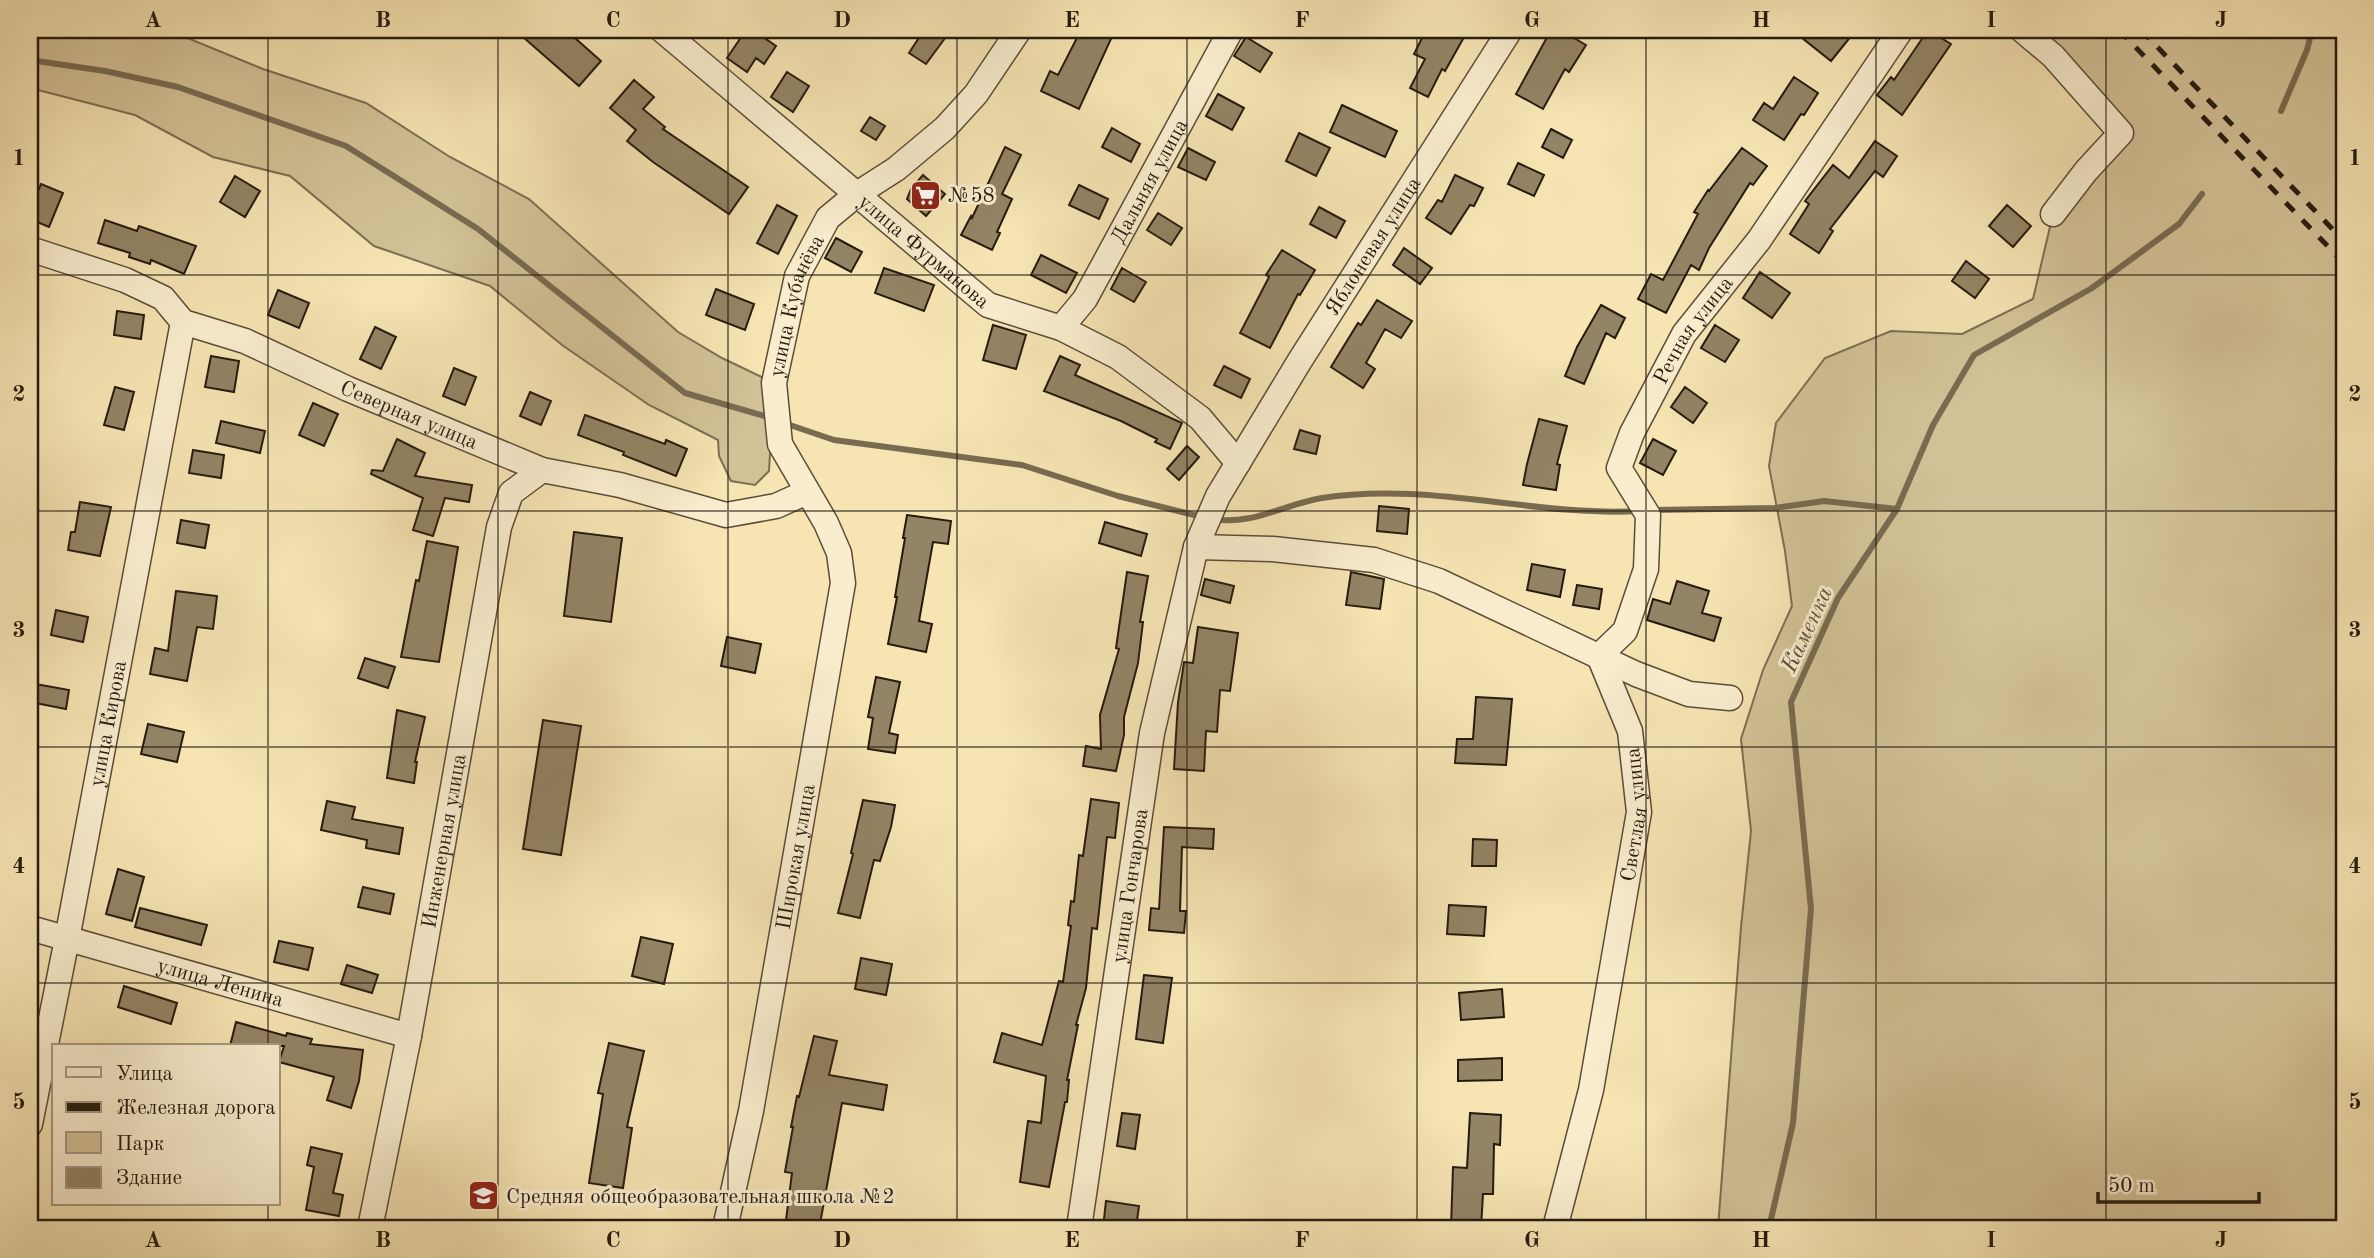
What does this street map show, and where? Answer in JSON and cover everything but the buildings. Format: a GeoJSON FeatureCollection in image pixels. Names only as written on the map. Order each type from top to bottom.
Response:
{"type":"FeatureCollection","features":[{"type":"Feature","properties":{"kind":"street","name":"улица Фурманова"},"geometry":{"type":"LineString","coordinates":[[662,30],[988,305],[1061,328],[1118,357],[1200,418],[1238,463]]}},
{"type":"Feature","properties":{"kind":"street","name":"улица Кубанёва"},"geometry":{"type":"LineString","coordinates":[[807,492],[780,444],[774,383],[797,276],[828,218],[857,194],[897,169],[944,128],[976,94],[1019,30]]}},
{"type":"Feature","properties":{"kind":"street","name":"Дальняя улица"},"geometry":{"type":"LineString","coordinates":[[1061,328],[1085,299],[1231,30]]}},
{"type":"Feature","properties":{"kind":"street","name":"Яблоневая улица"},"geometry":{"type":"LineString","coordinates":[[1218,496],[1299,362],[1510,30]]}},
{"type":"Feature","properties":{"kind":"street","name":"Речная улица"},"geometry":{"type":"LineString","coordinates":[[1599,656],[1625,631],[1646,569],[1648,515],[1619,468],[1632,433],[1684,334],[1759,240],[1901,30]]}},
{"type":"Feature","properties":{"kind":"street"},"geometry":{"type":"LineString","coordinates":[[2022,30],[2053,56],[2121,133],[2086,171],[2053,214]]}},
{"type":"Feature","properties":{"kind":"street"},"geometry":{"type":"LineString","coordinates":[[30,249],[125,280],[163,298],[183,322]]}},
{"type":"Feature","properties":{"kind":"street","name":"Северная улица"},"geometry":{"type":"LineString","coordinates":[[183,322],[245,341],[348,389],[542,470],[620,485],[726,515],[776,506],[807,492]]}},
{"type":"Feature","properties":{"kind":"street","name":"улица Кирова"},"geometry":{"type":"LineString","coordinates":[[30,1124],[183,322]]}},
{"type":"Feature","properties":{"kind":"street","name":"Инженерная улица"},"geometry":{"type":"LineString","coordinates":[[370,1228],[410,1037],[499,527],[511,493],[542,470]]}},
{"type":"Feature","properties":{"kind":"street","name":"Широкая улица"},"geometry":{"type":"LineString","coordinates":[[725,1228],[751,1111],[843,583],[839,553],[826,523],[807,492]]}},
{"type":"Feature","properties":{"kind":"street","name":"улица Гончарова"},"geometry":{"type":"LineString","coordinates":[[1079,1228],[1152,733],[1201,536],[1218,496]]}},
{"type":"Feature","properties":{"kind":"street"},"geometry":{"type":"LineString","coordinates":[[1201,536],[1273,549],[1374,560],[1439,581],[1636,674],[1689,695],[1730,698]]}},
{"type":"Feature","properties":{"kind":"street","name":"Светлая улица"},"geometry":{"type":"LineString","coordinates":[[1555,1228],[1591,1090],[1639,812],[1630,732],[1599,656]]}},
{"type":"Feature","properties":{"kind":"street","name":"улица Ленина"},"geometry":{"type":"LineString","coordinates":[[30,928],[245,992],[410,1037]]}},
{"type":"Feature","properties":{"kind":"green space"},"geometry":{"type":"Polygon","coordinates":[[[30,30],[168,30],[263,69],[366,103],[450,157],[529,199],[678,332],[722,358],[774,383],[769,471],[755,485],[731,481],[719,456],[718,440],[649,405],[562,345],[490,286],[374,246],[290,176],[213,157],[135,115],[30,88],[30,30]]]}},
{"type":"Feature","properties":{"kind":"green space"},"geometry":{"type":"Polygon","coordinates":[[[2022,30],[2344,30],[2344,1228],[1718,1228],[1751,831],[1741,739],[1763,670],[1792,606],[1769,466],[1776,423],[1825,358],[1891,331],[1962,334],[2033,299],[2053,214],[2121,133],[2022,30]]]}},
{"type":"Feature","properties":{"kind":"waterway","name":"Каменка"},"geometry":{"type":"LineString","coordinates":[[2281,111],[2307,50],[2312,30]]}},
{"type":"Feature","properties":{"kind":"waterway"},"geometry":{"type":"LineString","coordinates":[[30,60],[105,71],[178,87],[346,146],[478,229],[685,393],[771,418]]}},
{"type":"Feature","properties":{"kind":"waterway","name":"Каменка"},"geometry":{"type":"LineString","coordinates":[[1769,1228],[1793,1123],[1811,909],[1791,702],[1838,598],[1897,509],[1933,425],[1974,355],[2092,288],[2179,224],[2202,194]]}},
{"type":"Feature","properties":{"kind":"waterway"},"geometry":{"type":"LineString","coordinates":[[784,423],[834,440],[1022,465],[1118,496],[1202,517]]}},
{"type":"Feature","properties":{"kind":"waterway"},"geometry":{"type":"LineString","coordinates":[[1213,519],[1241,520],[1308,501],[1362,494],[1442,496],[1560,509],[1639,511]]}},
{"type":"Feature","properties":{"kind":"waterway"},"geometry":{"type":"LineString","coordinates":[[1653,510],[1775,508],[1824,501],[1897,509]]}},
{"type":"Feature","properties":{"kind":"railway"},"geometry":{"type":"LineString","coordinates":[[2119,30],[2344,263]]}},
{"type":"Feature","properties":{"kind":"railway"},"geometry":{"type":"LineString","coordinates":[[2141,30],[2344,241]]}},
{"type":"Feature","properties":{"kind":"place","name":"№58"},"geometry":{"type":"Point","coordinates":[925,195]}},
{"type":"Feature","properties":{"kind":"place","name":"Средняя общеобразовательная школа №2"},"geometry":{"type":"Point","coordinates":[483,1196]}}]}
